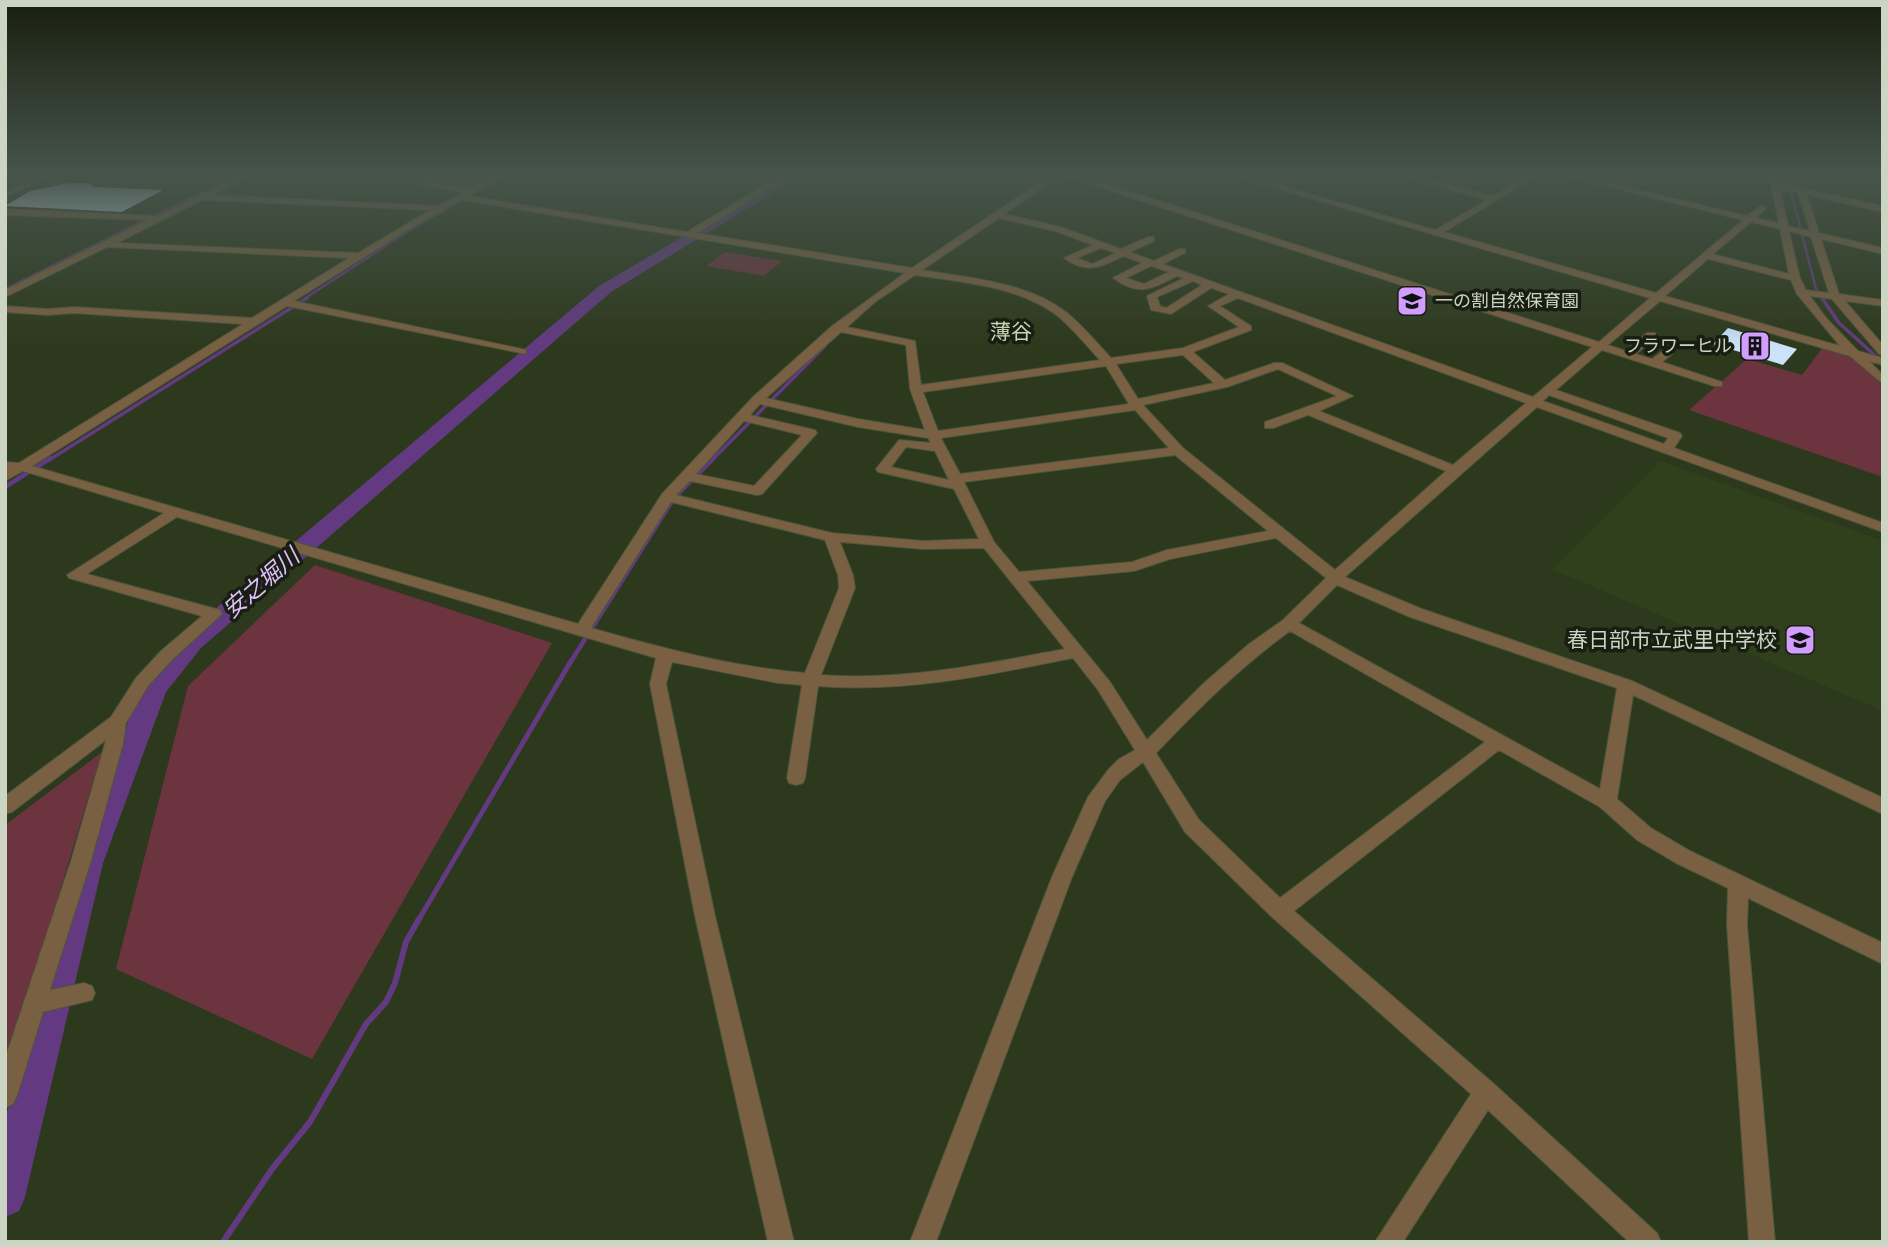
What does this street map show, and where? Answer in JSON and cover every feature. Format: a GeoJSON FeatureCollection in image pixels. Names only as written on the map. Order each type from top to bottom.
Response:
{"type":"FeatureCollection","features":[{"type":"Feature","properties":{"kind":"street"},"geometry":{"type":"LineString","coordinates":[[5,294],[132,230]]}},
{"type":"Feature","properties":{"kind":"street"},"geometry":{"type":"LineString","coordinates":[[5,477],[28,469],[257,322],[293,304],[402,230]]}},
{"type":"Feature","properties":{"kind":"street"},"geometry":{"type":"LineString","coordinates":[[665,230],[978,282],[1042,303],[1060,313],[1110,363],[1136,405],[1178,451],[1335,578],[1416,613],[1626,685],[1883,807]]}},
{"type":"Feature","properties":{"kind":"street"},"geometry":{"type":"LineString","coordinates":[[689,234],[695,230]]}},
{"type":"Feature","properties":{"kind":"street"},"geometry":{"type":"LineString","coordinates":[[587,632],[667,497],[757,400],[871,300],[975,230]]}},
{"type":"Feature","properties":{"kind":"street"},"geometry":{"type":"LineString","coordinates":[[1061,230],[1883,528]]}},
{"type":"Feature","properties":{"kind":"street"},"geometry":{"type":"LineString","coordinates":[[1242,230],[1718,384]]}},
{"type":"Feature","properties":{"kind":"street"},"geometry":{"type":"LineString","coordinates":[[1426,230],[1883,362]]}},
{"type":"Feature","properties":{"kind":"street"},"geometry":{"type":"LineString","coordinates":[[1436,233],[1441,230]]}},
{"type":"Feature","properties":{"kind":"street"},"geometry":{"type":"LineString","coordinates":[[923,1242],[1058,889],[1097,797],[1125,764],[1147,751],[1210,687],[1255,648],[1289,624],[1335,578],[1455,470],[1737,230]]}},
{"type":"Feature","properties":{"kind":"street"},"geometry":{"type":"LineString","coordinates":[[1785,230],[1795,278],[1815,314],[1883,381]]}},
{"type":"Feature","properties":{"kind":"street"},"geometry":{"type":"LineString","coordinates":[[1795,230],[1883,251]]}},
{"type":"Feature","properties":{"kind":"street"},"geometry":{"type":"LineString","coordinates":[[1812,230],[1833,296],[1883,352]]}},
{"type":"Feature","properties":{"kind":"street"},"geometry":{"type":"LineString","coordinates":[[1100,244],[1069,258],[1092,267],[1151,239]]}},
{"type":"Feature","properties":{"kind":"street"},"geometry":{"type":"LineString","coordinates":[[106,245],[361,256]]}},
{"type":"Feature","properties":{"kind":"street"},"geometry":{"type":"LineString","coordinates":[[1177,272],[1145,288],[1118,278],[1182,251]]}},
{"type":"Feature","properties":{"kind":"street"},"geometry":{"type":"LineString","coordinates":[[1708,256],[1795,278]]}},
{"type":"Feature","properties":{"kind":"street"},"geometry":{"type":"LineString","coordinates":[[1192,278],[1152,296],[1155,308],[1167,312],[1210,284]]}},
{"type":"Feature","properties":{"kind":"street"},"geometry":{"type":"LineString","coordinates":[[1801,292],[1883,303]]}},
{"type":"Feature","properties":{"kind":"street"},"geometry":{"type":"LineString","coordinates":[[916,389],[1185,351],[1247,328],[1213,306],[1237,294]]}},
{"type":"Feature","properties":{"kind":"street"},"geometry":{"type":"LineString","coordinates":[[293,304],[522,352]]}},
{"type":"Feature","properties":{"kind":"street"},"geometry":{"type":"LineString","coordinates":[[5,309],[47,312],[74,310],[257,322]]}},
{"type":"Feature","properties":{"kind":"street"},"geometry":{"type":"LineString","coordinates":[[836,328],[911,343],[916,389],[933,435],[988,543],[1104,686],[1192,826],[1279,911],[1486,1092],[1648,1242]]}},
{"type":"Feature","properties":{"kind":"street"},"geometry":{"type":"LineString","coordinates":[[1628,355],[1651,335]]}},
{"type":"Feature","properties":{"kind":"street"},"geometry":{"type":"LineString","coordinates":[[1185,351],[1223,385]]}},
{"type":"Feature","properties":{"kind":"street"},"geometry":{"type":"LineString","coordinates":[[1654,363],[1668,352]]}},
{"type":"Feature","properties":{"kind":"street"},"geometry":{"type":"LineString","coordinates":[[757,400],[858,423],[933,435],[1136,405],[1223,385],[1278,365],[1347,396],[1269,425]]}},
{"type":"Feature","properties":{"kind":"street"},"geometry":{"type":"LineString","coordinates":[[1548,391],[1676,436],[1666,450]]}},
{"type":"Feature","properties":{"kind":"street"},"geometry":{"type":"LineString","coordinates":[[1309,411],[1455,470]]}},
{"type":"Feature","properties":{"kind":"street"},"geometry":{"type":"LineString","coordinates":[[687,476],[757,492],[811,433],[741,418]]}},
{"type":"Feature","properties":{"kind":"street"},"geometry":{"type":"LineString","coordinates":[[940,448],[903,443],[883,469],[957,483],[1178,451]]}},
{"type":"Feature","properties":{"kind":"street"},"geometry":{"type":"LineString","coordinates":[[5,466],[28,469],[665,655],[811,680],[914,680],[958,675],[1076,652]]}},
{"type":"Feature","properties":{"kind":"street"},"geometry":{"type":"LineString","coordinates":[[667,497],[832,537],[923,545],[988,543]]}},
{"type":"Feature","properties":{"kind":"street"},"geometry":{"type":"LineString","coordinates":[[5,807],[117,722],[142,682],[167,654],[214,614],[74,575],[174,513]]}},
{"type":"Feature","properties":{"kind":"street"},"geometry":{"type":"LineString","coordinates":[[1014,577],[1134,566],[1167,555],[1279,533]]}},
{"type":"Feature","properties":{"kind":"street"},"geometry":{"type":"LineString","coordinates":[[796,778],[811,680],[847,588],[848,577],[834,548],[832,537]]}},
{"type":"Feature","properties":{"kind":"street"},"geometry":{"type":"LineString","coordinates":[[1289,624],[1608,802],[1644,834],[1738,884],[1883,954]]}},
{"type":"Feature","properties":{"kind":"street"},"geometry":{"type":"LineString","coordinates":[[665,655],[658,684],[686,827],[781,1242]]}},
{"type":"Feature","properties":{"kind":"street"},"geometry":{"type":"LineString","coordinates":[[1608,802],[1626,685]]}},
{"type":"Feature","properties":{"kind":"street"},"geometry":{"type":"LineString","coordinates":[[5,1096],[81,861],[114,744],[117,722]]}},
{"type":"Feature","properties":{"kind":"street"},"geometry":{"type":"LineString","coordinates":[[1279,911],[1500,740]]}},
{"type":"Feature","properties":{"kind":"street"},"geometry":{"type":"LineString","coordinates":[[1738,884],[1737,925],[1762,1242]]}},
{"type":"Feature","properties":{"kind":"street"},"geometry":{"type":"LineString","coordinates":[[33,1004],[84,993]]}},
{"type":"Feature","properties":{"kind":"street"},"geometry":{"type":"LineString","coordinates":[[1388,1242],[1486,1092]]}},
{"type":"Feature","properties":{"kind":"shaded area"},"geometry":{"type":"Polygon","coordinates":[[[725,252],[782,261],[764,276],[706,266],[725,252]]]}},
{"type":"Feature","properties":{"kind":"shaded area"},"geometry":{"type":"Polygon","coordinates":[[[1823,347],[1851,355],[1883,386],[1883,477],[1689,410],[1747,359],[1802,375],[1823,347]]]}},
{"type":"Feature","properties":{"kind":"shaded area","name":"春日部市立武里中学校"},"geometry":{"type":"Polygon","coordinates":[[[1660,461],[1883,541],[1883,711],[1552,569],[1660,461]]]}},
{"type":"Feature","properties":{"kind":"shaded area"},"geometry":{"type":"Polygon","coordinates":[[[315,565],[552,643],[312,1059],[116,969],[188,686],[315,565]]]}},
{"type":"Feature","properties":{"kind":"shaded area"},"geometry":{"type":"Polygon","coordinates":[[[102,752],[5,1073],[5,825],[102,752]]]}},
{"type":"Feature","properties":{"kind":"building","name":"フラワーヒル"},"geometry":{"type":"Polygon","coordinates":[[[1728,328],[1797,349],[1783,365],[1713,344],[1728,328]]]}},
{"type":"Feature","properties":{"kind":"waterway"},"geometry":{"type":"LineString","coordinates":[[5,289],[125,230]]}},
{"type":"Feature","properties":{"kind":"waterway"},"geometry":{"type":"LineString","coordinates":[[304,299],[410,230]]}},
{"type":"Feature","properties":{"kind":"waterway","name":"安之堀川"},"geometry":{"type":"LineString","coordinates":[[5,1197],[88,863],[154,689],[192,642],[605,289],[704,230]]}},
{"type":"Feature","properties":{"kind":"waterway"},"geometry":{"type":"LineString","coordinates":[[905,281],[980,230]]}},
{"type":"Feature","properties":{"kind":"waterway"},"geometry":{"type":"LineString","coordinates":[[1801,230],[1816,289],[1823,299]]}},
{"type":"Feature","properties":{"kind":"waterway"},"geometry":{"type":"LineString","coordinates":[[49,460],[307,298]]}},
{"type":"Feature","properties":{"kind":"waterway"},"geometry":{"type":"LineString","coordinates":[[1822,298],[1839,323],[1879,359]]}},
{"type":"Feature","properties":{"kind":"waterway"},"geometry":{"type":"LineString","coordinates":[[712,460],[825,346]]}},
{"type":"Feature","properties":{"kind":"waterway"},"geometry":{"type":"LineString","coordinates":[[5,487],[51,458]]}},
{"type":"Feature","properties":{"kind":"waterway"},"geometry":{"type":"LineString","coordinates":[[570,663],[674,498],[712,460]]}},
{"type":"Feature","properties":{"kind":"waterway"},"geometry":{"type":"LineString","coordinates":[[418,921],[571,661]]}},
{"type":"Feature","properties":{"kind":"waterway"},"geometry":{"type":"LineString","coordinates":[[223,1242],[272,1169],[310,1122],[366,1024],[386,1002],[395,983],[406,942],[419,919]]}},
{"type":"Feature","properties":{"kind":"place","name":"一の割自然保育園"},"geometry":{"type":"Point","coordinates":[1412,301]}},
{"type":"Feature","properties":{"kind":"place","name":"フラワーヒル"},"geometry":{"type":"Point","coordinates":[1755,346]}},
{"type":"Feature","properties":{"kind":"place","name":"春日部市立武里中学校"},"geometry":{"type":"Point","coordinates":[1800,640]}},
{"type":"Feature","properties":{"kind":"district","name":"薄谷"},"geometry":{"type":"Point","coordinates":[1011,332]}}]}
